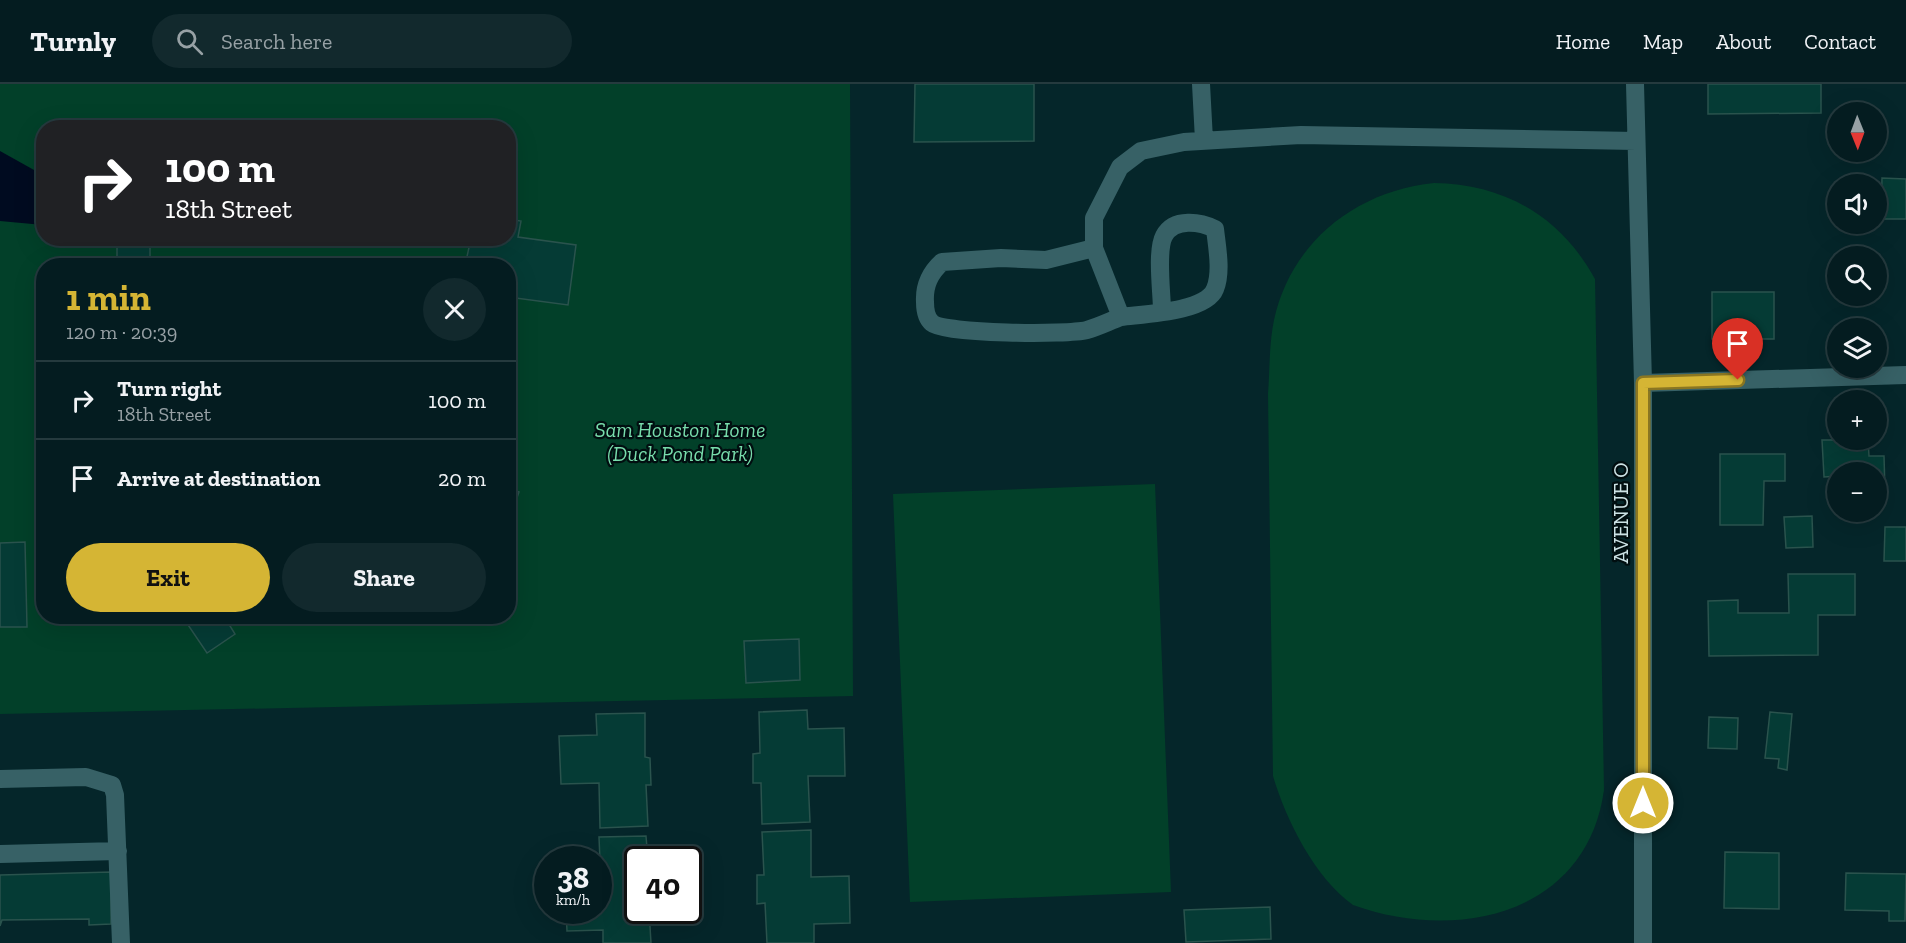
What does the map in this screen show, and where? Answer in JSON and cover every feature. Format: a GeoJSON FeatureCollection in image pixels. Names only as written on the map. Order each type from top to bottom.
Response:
{"type":"FeatureCollection","features":[{"type":"Feature","properties":{"kind":"street"},"geometry":{"type":"LineString","coordinates":[[1201,84],[1204,140]]}},
{"type":"Feature","properties":{"kind":"street","name":"AVENUE O"},"geometry":{"type":"LineString","coordinates":[[1635,84],[1643,383],[1642,943]]}},
{"type":"Feature","properties":{"kind":"street"},"geometry":{"type":"LineString","coordinates":[[1121,317],[1094,248],[1094,218],[1120,167],[1141,151],[1204,140],[1301,135],[1636,141]]}},
{"type":"Feature","properties":{"kind":"street"},"geometry":{"type":"LineString","coordinates":[[1094,248],[1046,260],[1001,258],[942,262],[927,284],[926,313],[932,323],[943,329],[965,332],[1085,331],[1121,317],[1162,311],[1198,305],[1210,298],[1216,289],[1218,270],[1215,229],[1202,223],[1186,222],[1172,228],[1164,236],[1161,253],[1162,311]]}},
{"type":"Feature","properties":{"kind":"street"},"geometry":{"type":"LineString","coordinates":[[1643,383],[1906,375]]}},
{"type":"Feature","properties":{"kind":"street"},"geometry":{"type":"LineString","coordinates":[[0,779],[86,777],[112,785],[115,795],[121,943]]}},
{"type":"Feature","properties":{"kind":"street"},"geometry":{"type":"LineString","coordinates":[[0,854],[118,851]]}},
{"type":"Feature","properties":{"kind":"green space","name":"Sam Houston Home (Duck Pond Park)"},"geometry":{"type":"Polygon","coordinates":[[[0,84],[850,84],[853,696],[0,714],[0,84]]]}},
{"type":"Feature","properties":{"kind":"green space"},"geometry":{"type":"Polygon","coordinates":[[[1434,183],[1484,190],[1507,197],[1528,208],[1565,238],[1595,279],[1604,790],[1593,832],[1572,866],[1545,891],[1512,908],[1474,918],[1434,920],[1393,916],[1353,905],[1339,894],[1314,864],[1304,847],[1286,811],[1273,776],[1268,394],[1270,347],[1274,320],[1283,292],[1295,267],[1312,244],[1331,225],[1354,209],[1378,197],[1405,188],[1434,183]]]}},
{"type":"Feature","properties":{"kind":"green space"},"geometry":{"type":"Polygon","coordinates":[[[1155,484],[1171,892],[910,902],[893,494],[1155,484]]]}},
{"type":"Feature","properties":{"kind":"water"},"geometry":{"type":"Polygon","coordinates":[[[0,151],[36,171],[36,224],[0,221],[0,151]]]}},
{"type":"Feature","properties":{"kind":"building"},"geometry":{"type":"Polygon","coordinates":[[[915,84],[1034,84],[1034,141],[914,142],[915,84]]]}},
{"type":"Feature","properties":{"kind":"building"},"geometry":{"type":"Polygon","coordinates":[[[1708,84],[1821,84],[1821,113],[1708,114],[1708,84]]]}},
{"type":"Feature","properties":{"kind":"building"},"geometry":{"type":"Polygon","coordinates":[[[1887,178],[1906,179],[1906,219],[1887,219],[1887,178]]]}},
{"type":"Feature","properties":{"kind":"building"},"geometry":{"type":"Polygon","coordinates":[[[516,220],[521,221],[518,237],[576,245],[568,305],[516,298],[516,258],[467,258],[469,246],[516,246],[516,220]]]}},
{"type":"Feature","properties":{"kind":"building"},"geometry":{"type":"Polygon","coordinates":[[[117,246],[150,246],[150,257],[117,258],[117,246]]]}},
{"type":"Feature","properties":{"kind":"building"},"geometry":{"type":"Polygon","coordinates":[[[1712,292],[1774,292],[1774,339],[1712,339],[1712,292]]]}},
{"type":"Feature","properties":{"kind":"building"},"geometry":{"type":"Polygon","coordinates":[[[1822,440],[1827,440],[1827,450],[1869,450],[1869,456],[1884,456],[1884,462],[1827,462],[1827,477],[1824,477],[1822,440]]]}},
{"type":"Feature","properties":{"kind":"building"},"geometry":{"type":"Polygon","coordinates":[[[1720,454],[1785,454],[1785,481],[1764,481],[1763,525],[1720,525],[1720,454]]]}},
{"type":"Feature","properties":{"kind":"building"},"geometry":{"type":"Polygon","coordinates":[[[1812,516],[1813,547],[1786,548],[1784,517],[1812,516]]]}},
{"type":"Feature","properties":{"kind":"building"},"geometry":{"type":"Polygon","coordinates":[[[1885,527],[1906,527],[1906,561],[1884,561],[1885,527]]]}},
{"type":"Feature","properties":{"kind":"building"},"geometry":{"type":"Polygon","coordinates":[[[25,542],[27,627],[0,627],[0,543],[25,542]]]}},
{"type":"Feature","properties":{"kind":"building"},"geometry":{"type":"Polygon","coordinates":[[[1788,574],[1855,574],[1855,615],[1818,615],[1818,655],[1709,656],[1708,601],[1738,600],[1738,613],[1789,613],[1788,574]]]}},
{"type":"Feature","properties":{"kind":"building"},"geometry":{"type":"Polygon","coordinates":[[[187,624],[229,624],[235,634],[207,653],[187,624]]]}},
{"type":"Feature","properties":{"kind":"building"},"geometry":{"type":"Polygon","coordinates":[[[799,639],[800,680],[746,683],[744,641],[799,639]]]}},
{"type":"Feature","properties":{"kind":"building"},"geometry":{"type":"Polygon","coordinates":[[[807,710],[808,729],[844,728],[845,776],[808,776],[810,822],[762,824],[761,783],[753,783],[753,754],[760,753],[759,712],[807,710]]]}},
{"type":"Feature","properties":{"kind":"building"},"geometry":{"type":"Polygon","coordinates":[[[1770,712],[1792,714],[1787,770],[1778,768],[1779,759],[1765,758],[1770,712]]]}},
{"type":"Feature","properties":{"kind":"building"},"geometry":{"type":"Polygon","coordinates":[[[645,713],[645,757],[650,758],[651,785],[646,785],[648,826],[600,828],[599,783],[561,784],[559,736],[597,735],[596,714],[645,713]]]}},
{"type":"Feature","properties":{"kind":"building"},"geometry":{"type":"Polygon","coordinates":[[[1709,717],[1738,718],[1737,749],[1708,748],[1709,717]]]}},
{"type":"Feature","properties":{"kind":"building"},"geometry":{"type":"Polygon","coordinates":[[[811,830],[811,877],[849,876],[850,923],[814,924],[814,943],[767,943],[765,903],[757,904],[757,875],[764,875],[762,832],[811,830]]]}},
{"type":"Feature","properties":{"kind":"building"},"geometry":{"type":"Polygon","coordinates":[[[646,836],[647,846],[624,846],[624,924],[650,924],[651,943],[603,943],[603,930],[567,931],[567,924],[612,924],[612,846],[599,846],[599,837],[646,836]]]}},
{"type":"Feature","properties":{"kind":"building"},"geometry":{"type":"Polygon","coordinates":[[[1725,852],[1779,853],[1779,909],[1724,908],[1725,852]]]}},
{"type":"Feature","properties":{"kind":"building"},"geometry":{"type":"Polygon","coordinates":[[[111,872],[111,924],[89,925],[89,919],[2,920],[0,926],[0,875],[111,872]]]}},
{"type":"Feature","properties":{"kind":"building"},"geometry":{"type":"Polygon","coordinates":[[[1846,873],[1906,874],[1905,921],[1889,921],[1889,911],[1845,910],[1846,873]]]}},
{"type":"Feature","properties":{"kind":"building"},"geometry":{"type":"Polygon","coordinates":[[[1270,907],[1271,939],[1186,942],[1184,910],[1270,907]]]}},
{"type":"Feature","properties":{"kind":"route"},"geometry":{"type":"LineString","coordinates":[[1643,803],[1643,383],[1738,380]]}}]}
